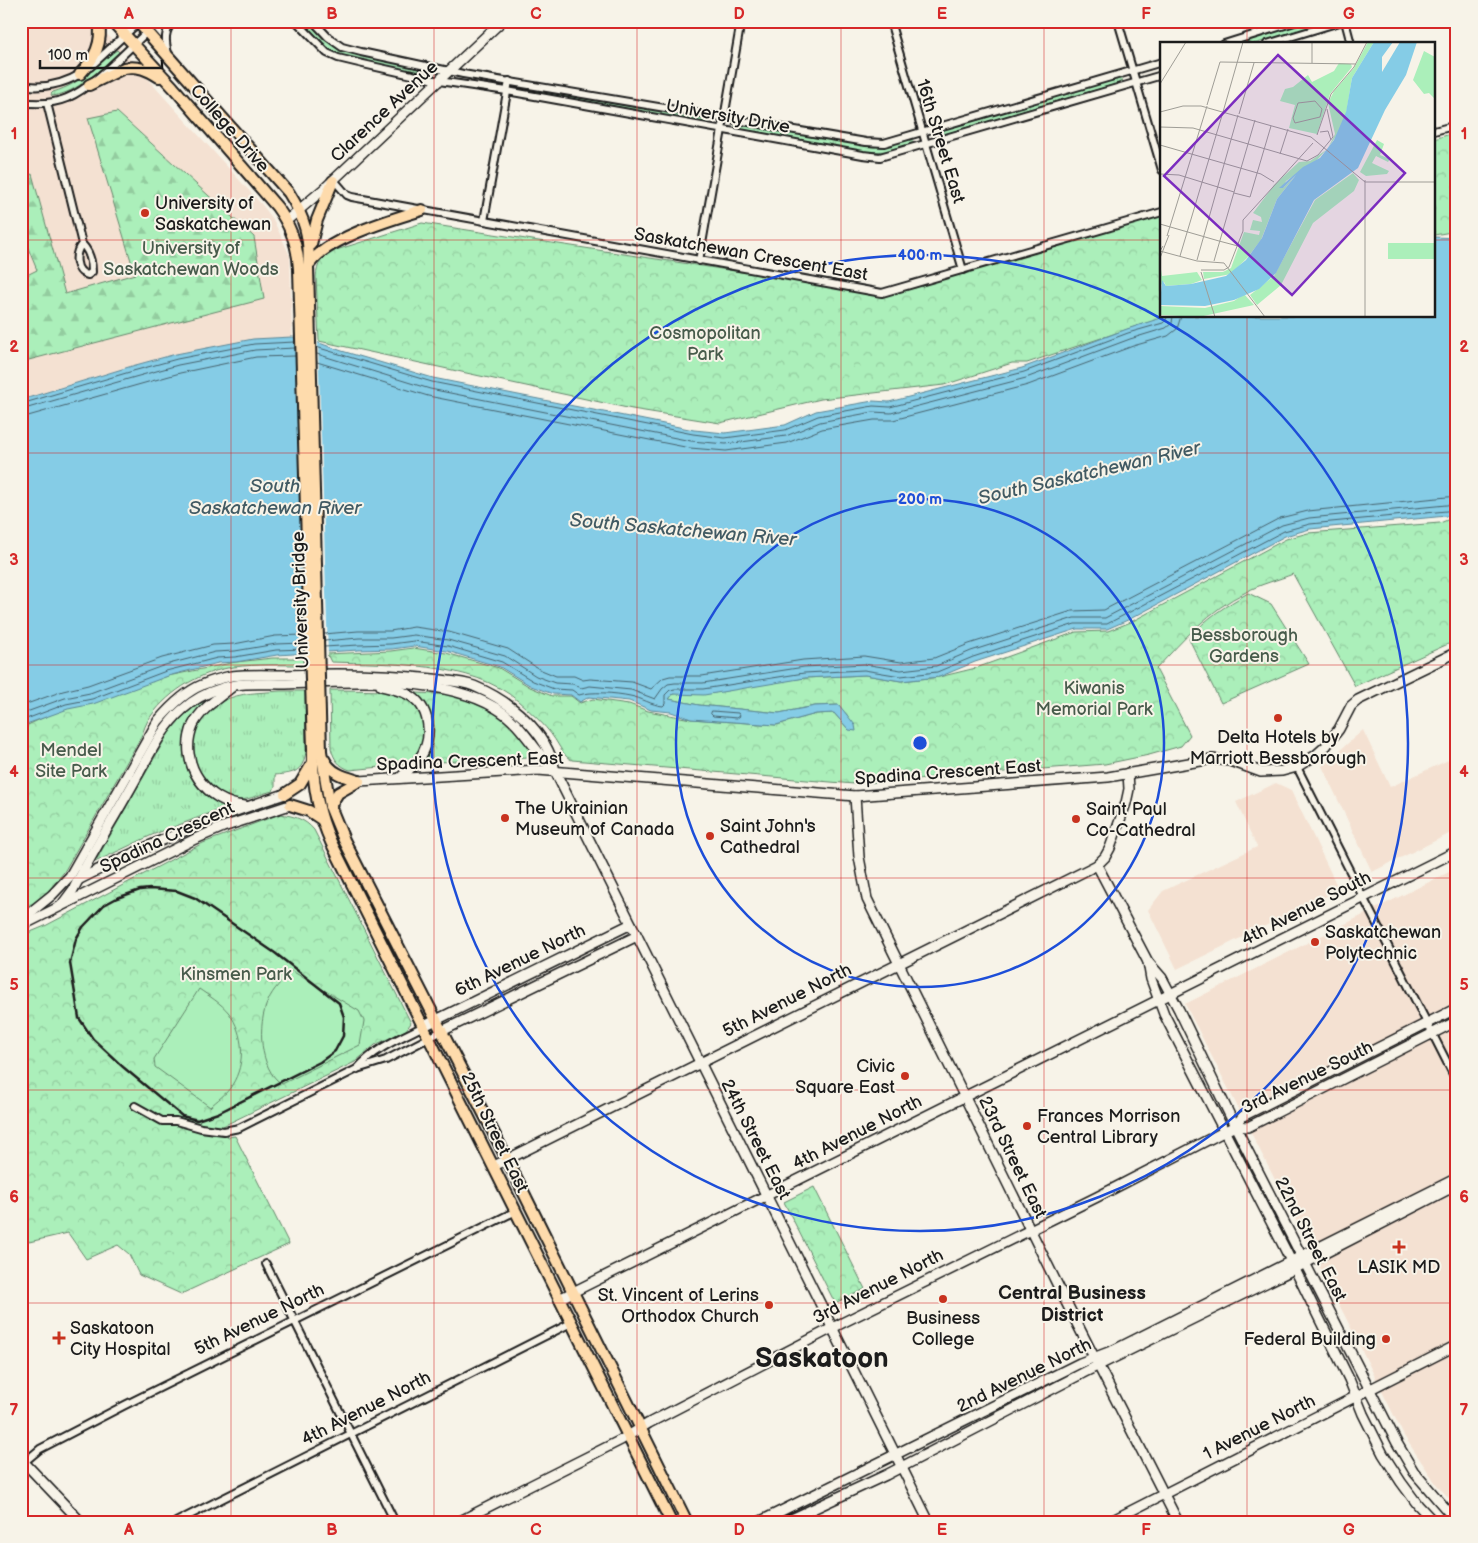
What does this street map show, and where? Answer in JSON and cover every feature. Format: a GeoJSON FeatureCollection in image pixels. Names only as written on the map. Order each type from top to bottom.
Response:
{"type":"FeatureCollection","features":[{"type":"Feature","properties":{"kind":"main road"},"geometry":{"type":"LineString","coordinates":[[80,74],[94,58],[99,45],[101,35],[99,21]]}},
{"type":"Feature","properties":{"kind":"main road","name":"College Drive"},"geometry":{"type":"LineString","coordinates":[[112,21],[173,87],[263,190],[286,221],[304,268]]}},
{"type":"Feature","properties":{"kind":"main road","name":"College Drive"},"geometry":{"type":"LineString","coordinates":[[138,22],[289,192],[300,210],[307,235],[309,255],[304,268]]}},
{"type":"Feature","properties":{"kind":"main road"},"geometry":{"type":"LineString","coordinates":[[89,85],[124,68],[134,66],[153,73],[173,87]]}},
{"type":"Feature","properties":{"kind":"main road"},"geometry":{"type":"LineString","coordinates":[[309,255],[317,220],[333,181]]}},
{"type":"Feature","properties":{"kind":"main road"},"geometry":{"type":"LineString","coordinates":[[304,268],[315,256],[331,245],[367,229],[422,210]]}},
{"type":"Feature","properties":{"kind":"main road","name":"University Bridge"},"geometry":{"type":"LineString","coordinates":[[304,268],[317,750]]}},
{"type":"Feature","properties":{"kind":"main road"},"geometry":{"type":"LineString","coordinates":[[317,750],[329,768],[345,778],[360,781]]}},
{"type":"Feature","properties":{"kind":"main road","name":"25th Street East"},"geometry":{"type":"LineString","coordinates":[[317,750],[313,764],[321,819],[331,842],[670,1522]]}},
{"type":"Feature","properties":{"kind":"main road","name":"25th Street East"},"geometry":{"type":"LineString","coordinates":[[317,750],[330,806],[349,849],[507,1159],[687,1522]]}},
{"type":"Feature","properties":{"kind":"main road"},"geometry":{"type":"LineString","coordinates":[[285,794],[300,784],[313,764]]}},
{"type":"Feature","properties":{"kind":"main road"},"geometry":{"type":"LineString","coordinates":[[330,806],[338,793],[360,781]]}},
{"type":"Feature","properties":{"kind":"main road"},"geometry":{"type":"LineString","coordinates":[[290,804],[309,810],[321,819]]}},
{"type":"Feature","properties":{"kind":"street"},"geometry":{"type":"LineString","coordinates":[[168,55],[165,38],[167,28],[173,21]]}},
{"type":"Feature","properties":{"kind":"street","name":"University Drive"},"geometry":{"type":"LineString","coordinates":[[296,21],[327,53],[338,58],[439,81],[507,91],[880,157],[1160,76]]}},
{"type":"Feature","properties":{"kind":"street","name":"University Drive"},"geometry":{"type":"LineString","coordinates":[[313,21],[328,37],[342,47],[361,52],[509,81],[724,119],[866,142],[884,143],[1160,63]]}},
{"type":"Feature","properties":{"kind":"street","name":"Clarence Avenue"},"geometry":{"type":"LineString","coordinates":[[286,221],[333,181],[502,21]]}},
{"type":"Feature","properties":{"kind":"street"},"geometry":{"type":"LineString","coordinates":[[699,261],[741,21]]}},
{"type":"Feature","properties":{"kind":"street","name":"16th Street East"},"geometry":{"type":"LineString","coordinates":[[890,21],[963,270]]}},
{"type":"Feature","properties":{"kind":"street"},"geometry":{"type":"LineString","coordinates":[[1118,21],[1160,163]]}},
{"type":"Feature","properties":{"kind":"street"},"geometry":{"type":"LineString","coordinates":[[1230,42],[1298,21]]}},
{"type":"Feature","properties":{"kind":"street"},"geometry":{"type":"LineString","coordinates":[[1274,42],[1344,21],[1350,42]]}},
{"type":"Feature","properties":{"kind":"street"},"geometry":{"type":"LineString","coordinates":[[21,85],[34,87],[52,85],[62,83],[80,74],[138,22]]}},
{"type":"Feature","properties":{"kind":"street"},"geometry":{"type":"LineString","coordinates":[[21,102],[47,103],[67,98],[89,85],[147,32]]}},
{"type":"Feature","properties":{"kind":"street"},"geometry":{"type":"LineString","coordinates":[[484,221],[509,81]]}},
{"type":"Feature","properties":{"kind":"street"},"geometry":{"type":"LineString","coordinates":[[47,103],[82,244]]}},
{"type":"Feature","properties":{"kind":"street"},"geometry":{"type":"LineString","coordinates":[[1436,131],[1457,125]]}},
{"type":"Feature","properties":{"kind":"street","name":"Saskatchewan Crescent East"},"geometry":{"type":"LineString","coordinates":[[333,181],[347,195],[352,197],[882,294],[1160,213]]}},
{"type":"Feature","properties":{"kind":"street","name":"Spadina Crescent East"},"geometry":{"type":"LineString","coordinates":[[360,781],[535,770],[855,796],[1002,786],[1128,773],[1212,759],[1231,761],[1261,772],[1282,771],[1297,768],[1326,746],[1339,729],[1346,714],[1358,700],[1457,652]]}},
{"type":"Feature","properties":{"kind":"street","name":"Spadina Crescent"},"geometry":{"type":"LineString","coordinates":[[21,920],[52,895],[70,876],[158,721],[169,708],[195,689],[232,676],[369,674],[408,676],[474,686],[512,708],[527,721],[540,736],[552,759],[555,771]]}},
{"type":"Feature","properties":{"kind":"street"},"geometry":{"type":"LineString","coordinates":[[364,681],[409,694],[420,705],[429,723],[429,738],[420,758],[400,778]]}},
{"type":"Feature","properties":{"kind":"street","name":"Spadina Crescent"},"geometry":{"type":"LineString","coordinates":[[61,906],[79,879],[171,721],[193,701],[221,688],[235,685],[364,681],[454,690],[497,708],[510,718],[532,742],[543,760],[555,771]]}},
{"type":"Feature","properties":{"kind":"street"},"geometry":{"type":"LineString","coordinates":[[235,685],[210,705],[197,720],[190,737],[190,758],[197,778],[215,796],[234,805],[248,806]]}},
{"type":"Feature","properties":{"kind":"street"},"geometry":{"type":"LineString","coordinates":[[1297,768],[1457,1082]]}},
{"type":"Feature","properties":{"kind":"street","name":"24th Street East"},"geometry":{"type":"LineString","coordinates":[[555,771],[929,1522]]}},
{"type":"Feature","properties":{"kind":"street"},"geometry":{"type":"LineString","coordinates":[[1097,865],[1110,848],[1126,804],[1129,789],[1128,773]]}},
{"type":"Feature","properties":{"kind":"street","name":"Spadina Crescent"},"geometry":{"type":"LineString","coordinates":[[52,895],[79,879],[154,843],[248,806],[285,794]]}},
{"type":"Feature","properties":{"kind":"street","name":"23rd Street East"},"geometry":{"type":"LineString","coordinates":[[855,796],[859,857],[864,888],[881,931],[1178,1522]]}},
{"type":"Feature","properties":{"kind":"street","name":"Spadina Crescent"},"geometry":{"type":"LineString","coordinates":[[21,926],[194,839],[290,804]]}},
{"type":"Feature","properties":{"kind":"street","name":"4th Avenue South"},"geometry":{"type":"LineString","coordinates":[[1171,995],[1457,851]]}},
{"type":"Feature","properties":{"kind":"street","name":"22nd Street East"},"geometry":{"type":"LineString","coordinates":[[1097,865],[1148,962],[1162,978],[1171,995],[1369,1390],[1414,1472],[1457,1522]]}},
{"type":"Feature","properties":{"kind":"street","name":"5th Avenue North"},"geometry":{"type":"LineString","coordinates":[[494,1166],[1097,865]]}},
{"type":"Feature","properties":{"kind":"street","name":"6th Avenue North"},"geometry":{"type":"LineString","coordinates":[[424,1026],[631,924]]}},
{"type":"Feature","properties":{"kind":"street","name":"6th Avenue North"},"geometry":{"type":"LineString","coordinates":[[358,1069],[386,1060],[429,1037],[637,936]]}},
{"type":"Feature","properties":{"kind":"street","name":"22nd Street East"},"geometry":{"type":"LineString","coordinates":[[1148,962],[1151,980],[1164,1014],[1349,1379],[1383,1454],[1400,1482],[1418,1506],[1434,1522]]}},
{"type":"Feature","properties":{"kind":"street","name":"4th Avenue North"},"geometry":{"type":"LineString","coordinates":[[560,1299],[1171,995]]}},
{"type":"Feature","properties":{"kind":"street","name":"3rd Avenue South"},"geometry":{"type":"LineString","coordinates":[[1235,1126],[1243,1116],[1457,1008]]}},
{"type":"Feature","properties":{"kind":"street","name":"3rd Avenue South"},"geometry":{"type":"LineString","coordinates":[[1235,1126],[1248,1127],[1457,1021]]}},
{"type":"Feature","properties":{"kind":"street"},"geometry":{"type":"LineString","coordinates":[[135,1106],[162,1121],[176,1121],[201,1128],[229,1130],[239,1128],[358,1069],[365,1060],[380,1048],[424,1026]]}},
{"type":"Feature","properties":{"kind":"street","name":"3rd Avenue North"},"geometry":{"type":"LineString","coordinates":[[458,1522],[832,1328],[1235,1126]]}},
{"type":"Feature","properties":{"kind":"street"},"geometry":{"type":"LineString","coordinates":[[1303,1259],[1457,1178]]}},
{"type":"Feature","properties":{"kind":"street"},"geometry":{"type":"LineString","coordinates":[[1303,1259],[1457,1185]]}},
{"type":"Feature","properties":{"kind":"street","name":"5th Avenue North"},"geometry":{"type":"LineString","coordinates":[[22,1462],[40,1449],[294,1320],[516,1211]]}},
{"type":"Feature","properties":{"kind":"street","name":"2nd Avenue North"},"geometry":{"type":"LineString","coordinates":[[785,1522],[902,1467],[1096,1362],[1114,1350],[1303,1259]]}},
{"type":"Feature","properties":{"kind":"street"},"geometry":{"type":"LineString","coordinates":[[266,1264],[395,1522]]}},
{"type":"Feature","properties":{"kind":"street","name":"4th Avenue North"},"geometry":{"type":"LineString","coordinates":[[176,1522],[571,1323]]}},
{"type":"Feature","properties":{"kind":"street","name":"1 Avenue North"},"geometry":{"type":"LineString","coordinates":[[1110,1522],[1457,1345]]}},
{"type":"Feature","properties":{"kind":"street","name":"2nd Avenue North"},"geometry":{"type":"LineString","coordinates":[[759,1522],[1080,1363],[1096,1362]]}},
{"type":"Feature","properties":{"kind":"street"},"geometry":{"type":"LineString","coordinates":[[22,1462],[80,1522]]}},
{"type":"Feature","properties":{"kind":"shaded area","name":"University of Saskatchewan"},"geometry":{"type":"Polygon","coordinates":[[[21,21],[95,21],[263,206],[273,219],[290,256],[292,337],[280,337],[176,354],[21,400],[21,21]]]}},
{"type":"Feature","properties":{"kind":"shaded area"},"geometry":{"type":"Polygon","coordinates":[[[1363,730],[1390,787],[1457,756],[1457,830],[1372,872],[1322,766],[1363,730]]]}},
{"type":"Feature","properties":{"kind":"shaded area"},"geometry":{"type":"Polygon","coordinates":[[[1276,783],[1291,790],[1339,890],[1177,969],[1148,910],[1163,891],[1257,847],[1236,802],[1276,783]]]}},
{"type":"Feature","properties":{"kind":"shaded area"},"geometry":{"type":"Polygon","coordinates":[[[1457,868],[1457,1507],[1437,1485],[1404,1436],[1349,1324],[1185,1004],[1457,868]]]}},
{"type":"Feature","properties":{"kind":"green space"},"geometry":{"type":"Polygon","coordinates":[[[300,21],[308,21],[330,44],[342,51],[419,66],[420,70],[416,72],[340,56],[322,44],[300,21]]]}},
{"type":"Feature","properties":{"kind":"green space"},"geometry":{"type":"Polygon","coordinates":[[[1311,21],[1331,21],[1261,42],[1242,42],[1311,21]]]}},
{"type":"Feature","properties":{"kind":"green space"},"geometry":{"type":"Polygon","coordinates":[[[117,50],[119,52],[80,85],[62,94],[52,96],[53,92],[80,79],[117,50]]]}},
{"type":"Feature","properties":{"kind":"green space"},"geometry":{"type":"Polygon","coordinates":[[[1121,77],[1123,82],[938,136],[938,131],[1121,77]]]}},
{"type":"Feature","properties":{"kind":"green space"},"geometry":{"type":"Polygon","coordinates":[[[521,86],[710,120],[709,124],[520,91],[521,86]]]}},
{"type":"Feature","properties":{"kind":"green space","name":"University of Saskatchewan Woods"},"geometry":{"type":"Polygon","coordinates":[[[117,112],[254,237],[264,299],[21,362],[21,278],[37,270],[21,231],[21,178],[32,174],[65,294],[135,274],[88,118],[117,112]]]}},
{"type":"Feature","properties":{"kind":"green space"},"geometry":{"type":"Polygon","coordinates":[[[735,124],[874,147],[911,139],[914,142],[889,151],[867,152],[735,129],[735,124]]]}},
{"type":"Feature","properties":{"kind":"green space"},"geometry":{"type":"Polygon","coordinates":[[[1457,132],[1457,231],[1436,235],[1436,138],[1457,132]]]}},
{"type":"Feature","properties":{"kind":"green space","name":"Cosmopolitan Park"},"geometry":{"type":"Polygon","coordinates":[[[1160,216],[1160,318],[1170,318],[1146,323],[1027,363],[1012,363],[944,385],[821,399],[720,423],[632,409],[319,341],[316,277],[319,265],[329,253],[422,223],[884,294],[1160,216]]]}},
{"type":"Feature","properties":{"kind":"green space","name":"Kiwanis Memorial Park"},"geometry":{"type":"Polygon","coordinates":[[[1457,516],[1457,640],[1355,686],[1293,574],[1263,584],[1220,607],[1187,636],[1156,669],[1190,735],[1181,746],[1105,764],[854,784],[572,760],[564,754],[546,728],[518,701],[499,688],[478,678],[429,667],[331,662],[327,654],[413,648],[446,653],[499,668],[530,687],[552,696],[571,696],[580,703],[593,699],[629,704],[648,711],[691,719],[776,725],[816,714],[834,713],[849,730],[839,705],[815,706],[779,713],[699,705],[669,699],[673,694],[805,678],[865,675],[901,681],[939,677],[976,668],[1076,632],[1108,631],[1131,622],[1286,539],[1308,533],[1440,523],[1457,516]]]}},
{"type":"Feature","properties":{"kind":"green space","name":"Bessborough Gardens"},"geometry":{"type":"Polygon","coordinates":[[[1248,593],[1271,604],[1309,664],[1221,703],[1189,639],[1209,619],[1248,593]]]}},
{"type":"Feature","properties":{"kind":"green space","name":"Mendel Site Park"},"geometry":{"type":"Polygon","coordinates":[[[273,658],[303,658],[303,665],[251,665],[222,669],[199,677],[167,698],[148,721],[141,737],[64,872],[47,893],[21,915],[21,728],[71,705],[168,676],[236,662],[273,658]]]}},
{"type":"Feature","properties":{"kind":"green space"},"geometry":{"type":"Polygon","coordinates":[[[330,690],[444,694],[464,698],[487,708],[509,724],[533,751],[528,757],[422,763],[350,770],[338,762],[331,748],[330,690]]]}},
{"type":"Feature","properties":{"kind":"green space"},"geometry":{"type":"Polygon","coordinates":[[[305,691],[306,752],[302,764],[296,771],[275,775],[273,791],[239,800],[219,793],[210,787],[198,768],[193,746],[198,725],[213,708],[230,698],[251,693],[305,691]]]}},
{"type":"Feature","properties":{"kind":"green space"},"geometry":{"type":"Polygon","coordinates":[[[209,699],[196,712],[186,729],[183,747],[184,756],[186,766],[194,783],[209,798],[226,807],[152,835],[95,862],[168,734],[185,714],[209,699]]]}},
{"type":"Feature","properties":{"kind":"green space","name":"Kinsmen Park"},"geometry":{"type":"Polygon","coordinates":[[[280,814],[299,819],[307,823],[314,830],[411,1023],[406,1030],[375,1045],[355,1062],[223,1126],[228,1137],[235,1136],[289,1244],[181,1294],[139,1275],[129,1254],[118,1245],[86,1259],[68,1233],[29,1242],[21,1231],[21,936],[45,926],[203,843],[280,814]]]}},
{"type":"Feature","properties":{"kind":"green space"},"geometry":{"type":"Polygon","coordinates":[[[292,971],[359,1011],[364,1021],[360,1045],[282,1084],[274,1077],[265,1057],[262,1046],[262,1022],[270,997],[278,985],[292,971]]]}},
{"type":"Feature","properties":{"kind":"green space"},"geometry":{"type":"Polygon","coordinates":[[[199,989],[219,1003],[229,1013],[238,1030],[241,1049],[240,1067],[237,1076],[225,1094],[210,1107],[155,1067],[154,1059],[199,989]]]}},
{"type":"Feature","properties":{"kind":"green space"},"geometry":{"type":"Polygon","coordinates":[[[814,1187],[865,1289],[835,1303],[784,1202],[814,1187]]]}},
{"type":"Feature","properties":{"kind":"water","name":"South Saskatchewan River"},"geometry":{"type":"Polygon","coordinates":[[[1436,237],[1457,238],[1457,515],[1310,529],[1285,536],[1130,619],[1107,629],[1077,629],[975,662],[939,677],[901,681],[865,675],[805,678],[704,695],[673,694],[669,699],[699,705],[779,713],[815,706],[839,705],[855,725],[856,731],[849,730],[834,713],[816,714],[776,725],[691,719],[671,712],[651,710],[629,701],[589,697],[580,702],[571,695],[553,694],[531,686],[500,667],[447,651],[414,646],[392,649],[277,655],[218,663],[168,676],[93,704],[68,709],[21,726],[21,400],[176,354],[253,339],[292,337],[305,338],[433,378],[694,430],[725,433],[785,425],[816,411],[873,401],[889,402],[1022,368],[1161,318],[1436,318],[1436,237]]]}},
{"type":"Feature","properties":{"kind":"pier"},"geometry":{"type":"Polygon","coordinates":[[[295,335],[318,340],[328,655],[304,657],[295,335]]]}},
{"type":"Feature","properties":{"kind":"railway"},"geometry":{"type":"LineString","coordinates":[[150,889],[177,891],[195,898],[275,953],[339,1003],[344,1017],[343,1036],[335,1051],[320,1062],[218,1113],[197,1120],[182,1116],[123,1067],[93,1039],[79,1018],[70,963],[76,939],[83,927],[104,905],[117,898],[140,890],[150,889]]}},
{"type":"Feature","properties":{"kind":"place","name":"University of Saskatchewan"},"geometry":{"type":"Point","coordinates":[145,213]}},
{"type":"Feature","properties":{"kind":"place","name":"Delta Hotels by Marriott Bessborough"},"geometry":{"type":"Point","coordinates":[1278,718]}},
{"type":"Feature","properties":{"kind":"place","name":"The Ukrainian Museum of Canada"},"geometry":{"type":"Point","coordinates":[505,818]}},
{"type":"Feature","properties":{"kind":"place","name":"Saint Paul Co-Cathedral"},"geometry":{"type":"Point","coordinates":[1076,819]}},
{"type":"Feature","properties":{"kind":"place","name":"Saint John's Cathedral"},"geometry":{"type":"Point","coordinates":[710,836]}},
{"type":"Feature","properties":{"kind":"place","name":"Saskatchewan Polytechnic"},"geometry":{"type":"Point","coordinates":[1315,942]}},
{"type":"Feature","properties":{"kind":"place","name":"Civic Square East"},"geometry":{"type":"Point","coordinates":[905,1076]}},
{"type":"Feature","properties":{"kind":"place","name":"Frances Morrison Central Library"},"geometry":{"type":"Point","coordinates":[1027,1126]}},
{"type":"Feature","properties":{"kind":"place","name":"LASIK MD"},"geometry":{"type":"Point","coordinates":[1399,1247]}},
{"type":"Feature","properties":{"kind":"place","name":"Business College"},"geometry":{"type":"Point","coordinates":[943,1299]}},
{"type":"Feature","properties":{"kind":"place","name":"St. Vincent of Lerins Orthodox Church"},"geometry":{"type":"Point","coordinates":[769,1305]}},
{"type":"Feature","properties":{"kind":"place","name":"Saskatoon City Hospital"},"geometry":{"type":"Point","coordinates":[59,1338]}},
{"type":"Feature","properties":{"kind":"place","name":"Federal Building"},"geometry":{"type":"Point","coordinates":[1386,1339]}},
{"type":"Feature","properties":{"kind":"district","name":"Central Business District"},"geometry":{"type":"Point","coordinates":[1072,1303]}},
{"type":"Feature","properties":{"kind":"district","name":"Saskatoon"},"geometry":{"type":"Point","coordinates":[822,1357]}}]}
